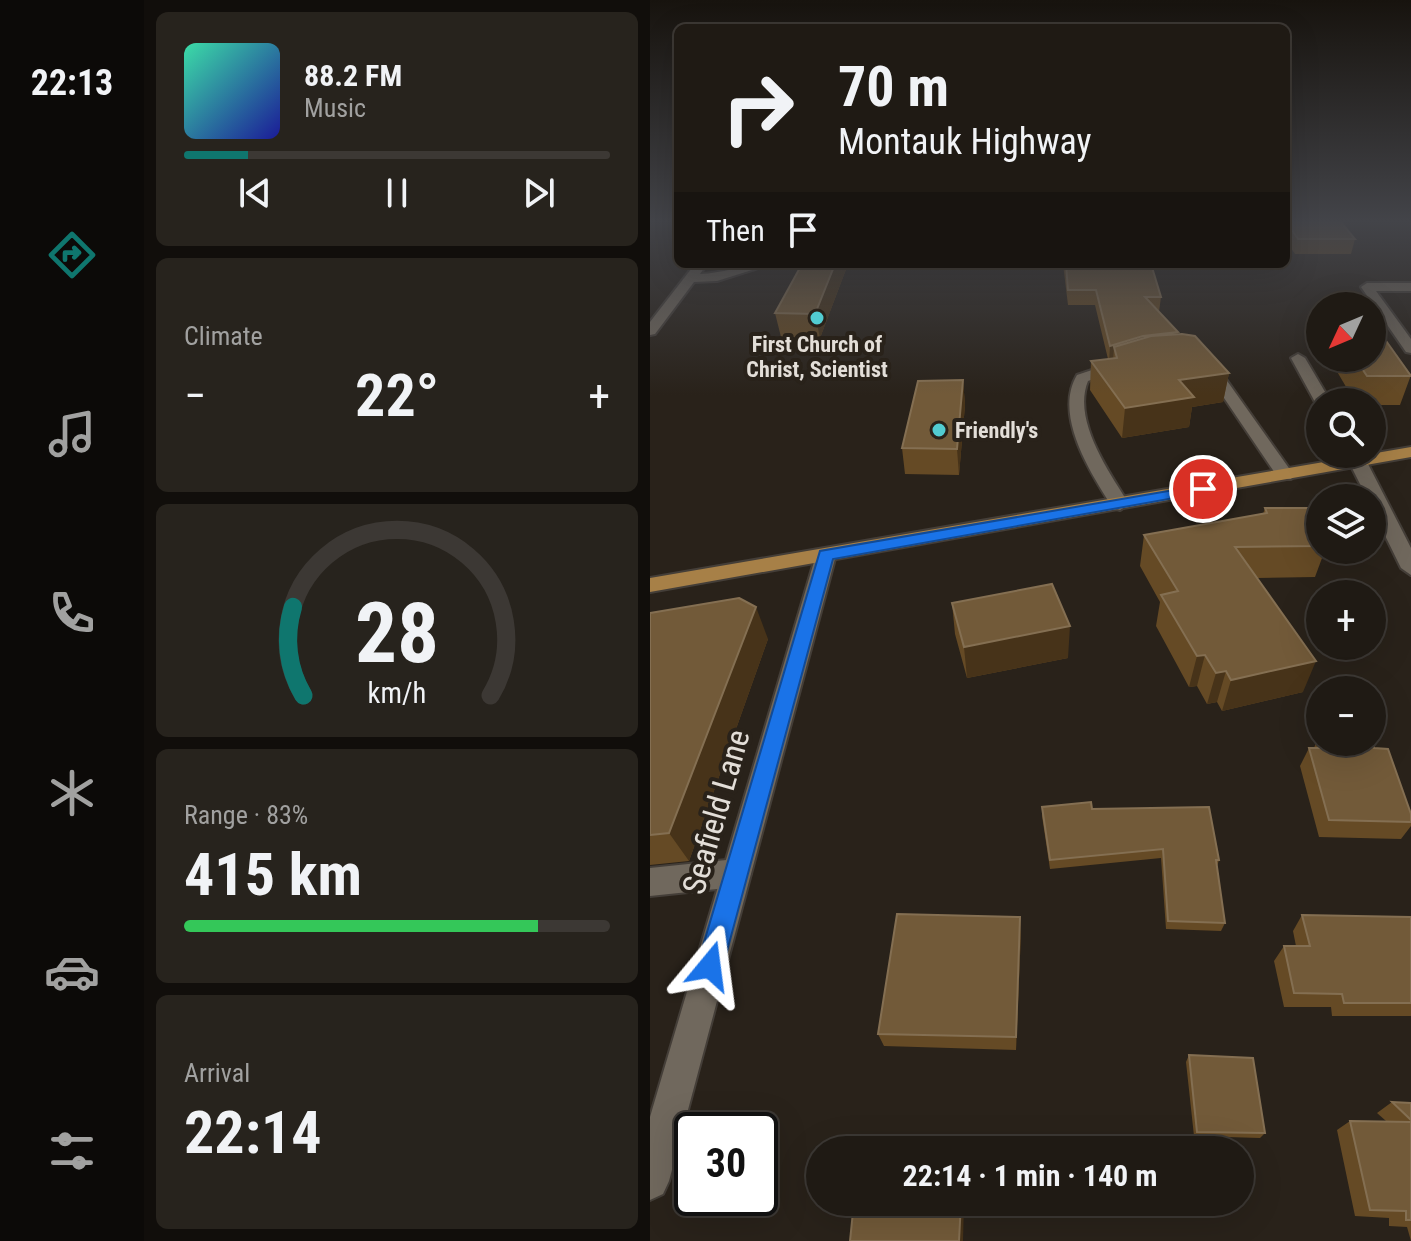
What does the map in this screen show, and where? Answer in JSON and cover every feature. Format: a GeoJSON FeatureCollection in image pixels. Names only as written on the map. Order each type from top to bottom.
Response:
{"type":"FeatureCollection","features":[{"type":"Feature","properties":{"kind":"main road"},"geometry":{"type":"LineString","coordinates":[[1386,455],[1411,452]]}},
{"type":"Feature","properties":{"kind":"main road"},"geometry":{"type":"LineString","coordinates":[[650,585],[1314,468]]}},
{"type":"Feature","properties":{"kind":"street"},"geometry":{"type":"LineString","coordinates":[[650,331],[689,279]]}},
{"type":"Feature","properties":{"kind":"street"},"geometry":{"type":"LineString","coordinates":[[1411,287],[1367,287],[1411,349]]}},
{"type":"Feature","properties":{"kind":"street"},"geometry":{"type":"LineString","coordinates":[[1191,358],[1208,364],[1285,475]]}},
{"type":"Feature","properties":{"kind":"street"},"geometry":{"type":"LineString","coordinates":[[1298,358],[1315,388]]}},
{"type":"Feature","properties":{"kind":"street"},"geometry":{"type":"LineString","coordinates":[[1120,504],[1091,453],[1079,414],[1077,387],[1082,378],[1130,361]]}},
{"type":"Feature","properties":{"kind":"street"},"geometry":{"type":"LineString","coordinates":[[1361,468],[1411,568]]}},
{"type":"Feature","properties":{"kind":"street","name":"Seafield Lane"},"geometry":{"type":"LineString","coordinates":[[650,1181],[826,555]]}},
{"type":"Feature","properties":{"kind":"street"},"geometry":{"type":"LineString","coordinates":[[650,882],[736,873]]}},
{"type":"Feature","properties":{"kind":"building"},"geometry":{"type":"Polygon","coordinates":[[[794,279],[829,279],[815,314],[775,313],[794,279]]]}},
{"type":"Feature","properties":{"kind":"building"},"geometry":{"type":"Polygon","coordinates":[[[1067,279],[1156,279],[1161,297],[1145,297],[1178,332],[1143,336],[1110,346],[1096,290],[1068,290],[1067,279]]]}},
{"type":"Feature","properties":{"kind":"building"},"geometry":{"type":"Polygon","coordinates":[[[1151,336],[1195,336],[1229,373],[1179,380],[1194,397],[1125,408],[1091,361],[1117,358],[1114,347],[1151,336]]]}},
{"type":"Feature","properties":{"kind":"building"},"geometry":{"type":"Polygon","coordinates":[[[1386,341],[1411,376],[1367,376],[1364,372],[1386,372],[1386,341]]]}},
{"type":"Feature","properties":{"kind":"building"},"geometry":{"type":"Polygon","coordinates":[[[963,380],[957,449],[902,448],[918,381],[963,380]]]}},
{"type":"Feature","properties":{"kind":"building"},"geometry":{"type":"Polygon","coordinates":[[[1265,508],[1306,508],[1306,546],[1235,547],[1306,647],[1306,660],[1316,661],[1231,680],[1226,671],[1216,673],[1205,655],[1197,656],[1161,595],[1178,591],[1144,535],[1267,513],[1265,508]]]}},
{"type":"Feature","properties":{"kind":"building"},"geometry":{"type":"Polygon","coordinates":[[[1052,584],[1070,626],[964,647],[952,603],[1052,584]]]}},
{"type":"Feature","properties":{"kind":"building"},"geometry":{"type":"Polygon","coordinates":[[[739,598],[756,607],[669,833],[650,835],[650,613],[739,598]]]}},
{"type":"Feature","properties":{"kind":"building"},"geometry":{"type":"Polygon","coordinates":[[[1388,749],[1411,814],[1411,822],[1329,820],[1311,756],[1386,756],[1388,749]]]}},
{"type":"Feature","properties":{"kind":"building"},"geometry":{"type":"Polygon","coordinates":[[[1091,802],[1092,809],[1209,807],[1219,860],[1216,860],[1225,923],[1168,921],[1163,849],[1050,860],[1042,807],[1091,802]]]}},
{"type":"Feature","properties":{"kind":"building"},"geometry":{"type":"Polygon","coordinates":[[[897,914],[1020,917],[1016,1037],[878,1034],[897,914]]]}},
{"type":"Feature","properties":{"kind":"building"},"geometry":{"type":"Polygon","coordinates":[[[1302,915],[1411,917],[1411,1003],[1344,1003],[1342,994],[1294,993],[1284,946],[1310,946],[1302,915]]]}},
{"type":"Feature","properties":{"kind":"building"},"geometry":{"type":"Polygon","coordinates":[[[1189,1055],[1253,1058],[1265,1133],[1197,1132],[1189,1055]]]}},
{"type":"Feature","properties":{"kind":"building"},"geometry":{"type":"Polygon","coordinates":[[[1392,1102],[1411,1103],[1411,1120],[1392,1102]]]}},
{"type":"Feature","properties":{"kind":"building"},"geometry":{"type":"Polygon","coordinates":[[[1350,1121],[1411,1122],[1411,1220],[1406,1220],[1406,1211],[1370,1210],[1350,1121]]]}},
{"type":"Feature","properties":{"kind":"building"},"geometry":{"type":"Polygon","coordinates":[[[853,1216],[960,1216],[959,1241],[850,1241],[853,1216]]]}},
{"type":"Feature","properties":{"kind":"place","name":"First Church of Christ, Scientist"},"geometry":{"type":"Point","coordinates":[817,318]}},
{"type":"Feature","properties":{"kind":"place","name":"Friendly's"},"geometry":{"type":"Point","coordinates":[939,430]}},
{"type":"Feature","properties":{"kind":"route"},"geometry":{"type":"LineString","coordinates":[[710,966],[826,555],[1203,489]]}}]}
